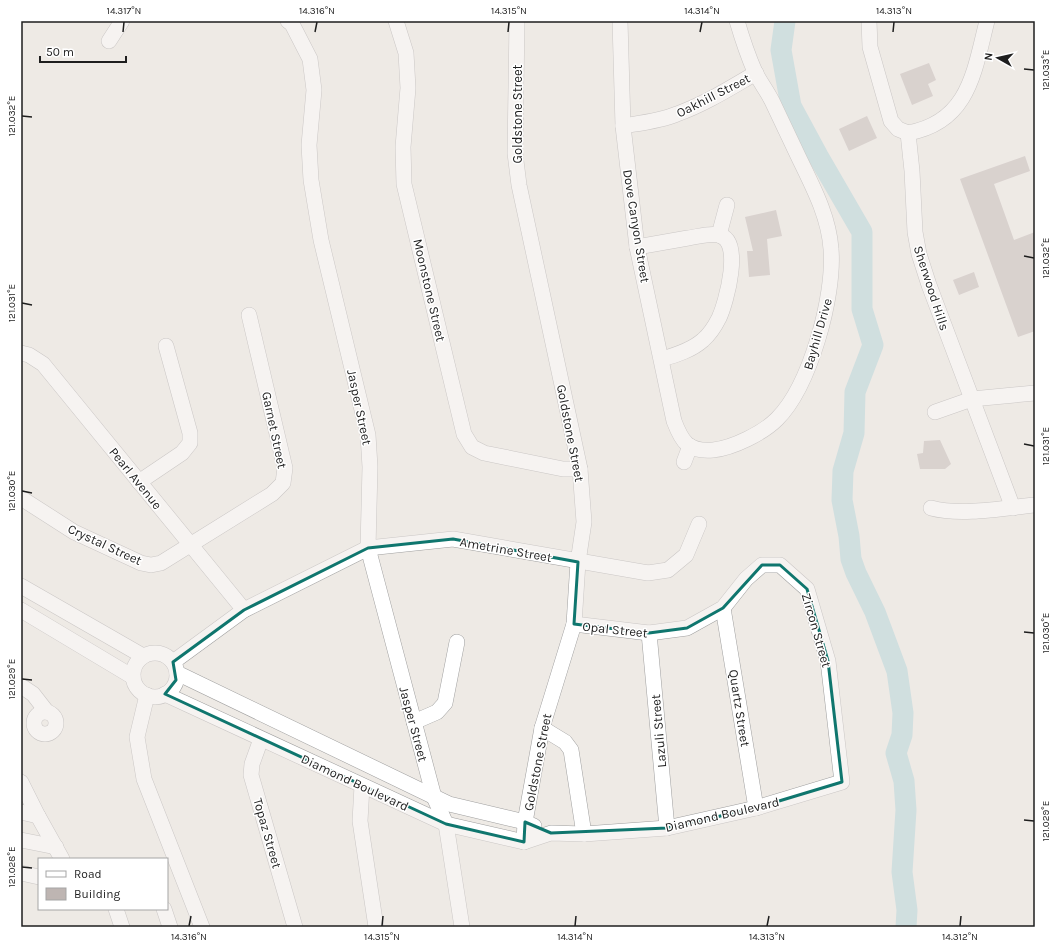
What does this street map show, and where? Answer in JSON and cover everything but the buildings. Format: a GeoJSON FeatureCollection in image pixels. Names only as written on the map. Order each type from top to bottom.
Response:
{"type":"FeatureCollection","features":[{"type":"Feature","properties":{"kind":"street"},"geometry":{"type":"LineString","coordinates":[[109,41],[122,21]]}},
{"type":"Feature","properties":{"kind":"street","name":"Jasper Street"},"geometry":{"type":"LineString","coordinates":[[288,21],[292,24],[310,59],[314,90],[309,145],[311,180],[321,240],[368,435],[370,467],[368,548],[434,797],[446,824],[462,927]]}},
{"type":"Feature","properties":{"kind":"street","name":"Moonstone Street"},"geometry":{"type":"LineString","coordinates":[[396,21],[406,53],[408,88],[403,147],[404,184],[464,434],[472,447],[484,453],[563,470],[580,469]]}},
{"type":"Feature","properties":{"kind":"street","name":"Goldstone Street"},"geometry":{"type":"LineString","coordinates":[[517,21],[515,154],[521,192],[580,469],[584,522],[578,562],[574,624],[542,728],[525,822],[524,842]]}},
{"type":"Feature","properties":{"kind":"street","name":"Dove Canyon Street"},"geometry":{"type":"LineString","coordinates":[[620,21],[623,126],[637,248],[674,421],[680,437],[690,446]]}},
{"type":"Feature","properties":{"kind":"street","name":"Bayhill Drive"},"geometry":{"type":"LineString","coordinates":[[690,446],[702,451],[718,450],[751,438],[765,430],[778,418],[791,401],[807,370],[822,324],[828,298],[831,271],[831,250],[828,225],[808,175],[756,73],[744,44],[737,21]]}},
{"type":"Feature","properties":{"kind":"street"},"geometry":{"type":"LineString","coordinates":[[869,21],[870,47],[891,121],[898,129],[908,133],[922,130],[942,120],[957,107],[966,93],[972,77],[987,21]]}},
{"type":"Feature","properties":{"kind":"street","name":"Oakhill Street"},"geometry":{"type":"LineString","coordinates":[[623,126],[658,120],[676,114],[699,104],[756,73]]}},
{"type":"Feature","properties":{"kind":"street","name":"Sherwood Hills"},"geometry":{"type":"LineString","coordinates":[[908,133],[912,171],[914,218],[919,254],[929,286],[1013,508]]}},
{"type":"Feature","properties":{"kind":"street"},"geometry":{"type":"LineString","coordinates":[[719,235],[727,206]]}},
{"type":"Feature","properties":{"kind":"street"},"geometry":{"type":"LineString","coordinates":[[637,248],[704,235],[719,235],[726,238],[730,246],[732,256],[728,285],[719,318],[712,330],[703,341],[678,354],[662,360]]}},
{"type":"Feature","properties":{"kind":"street","name":"Garnet Street"},"geometry":{"type":"LineString","coordinates":[[191,545],[272,494],[283,483],[285,468],[249,315]]}},
{"type":"Feature","properties":{"kind":"street"},"geometry":{"type":"LineString","coordinates":[[139,482],[182,453],[190,443],[190,433],[166,346]]}},
{"type":"Feature","properties":{"kind":"street","name":"Pearl Avenue"},"geometry":{"type":"LineString","coordinates":[[21,353],[29,355],[42,364],[244,610]]}},
{"type":"Feature","properties":{"kind":"street"},"geometry":{"type":"LineString","coordinates":[[934,412],[972,399],[1035,393]]}},
{"type":"Feature","properties":{"kind":"street"},"geometry":{"type":"LineString","coordinates":[[684,462],[690,446]]}},
{"type":"Feature","properties":{"kind":"street","name":"Crystal Street"},"geometry":{"type":"LineString","coordinates":[[21,498],[74,532],[141,563],[151,565],[161,563],[191,545]]}},
{"type":"Feature","properties":{"kind":"street"},"geometry":{"type":"LineString","coordinates":[[931,508],[955,512],[1035,506]]}},
{"type":"Feature","properties":{"kind":"street","name":"Ametrine Street"},"geometry":{"type":"LineString","coordinates":[[175,668],[244,610],[368,548],[453,539],[648,573],[668,570],[686,555],[699,524]]}},
{"type":"Feature","properties":{"kind":"street","name":"Zircon Street"},"geometry":{"type":"LineString","coordinates":[[723,608],[746,579],[762,565],[780,565],[807,589],[828,662],[842,782]]}},
{"type":"Feature","properties":{"kind":"street"},"geometry":{"type":"LineString","coordinates":[[21,586],[143,656]]}},
{"type":"Feature","properties":{"kind":"street","name":"Opal Street"},"geometry":{"type":"LineString","coordinates":[[574,624],[649,633],[687,628],[723,608]]}},
{"type":"Feature","properties":{"kind":"street","name":"Quartz Street"},"geometry":{"type":"LineString","coordinates":[[723,608],[756,808]]}},
{"type":"Feature","properties":{"kind":"street"},"geometry":{"type":"LineString","coordinates":[[21,610],[133,677]]}},
{"type":"Feature","properties":{"kind":"street","name":"Lazuli Street"},"geometry":{"type":"LineString","coordinates":[[649,633],[668,828]]}},
{"type":"Feature","properties":{"kind":"street"},"geometry":{"type":"LineString","coordinates":[[414,722],[437,712],[445,703],[457,642]]}},
{"type":"Feature","properties":{"kind":"street"},"geometry":{"type":"LineString","coordinates":[[156,652],[162,654],[175,668],[174,686],[170,691],[159,696],[147,696],[137,688],[133,677],[134,666],[143,656],[156,652]]}},
{"type":"Feature","properties":{"kind":"street","name":"Diamond Boulevard"},"geometry":{"type":"LineString","coordinates":[[175,668],[449,804],[525,822],[552,833]]}},
{"type":"Feature","properties":{"kind":"street"},"geometry":{"type":"LineString","coordinates":[[21,686],[33,694],[47,712]]}},
{"type":"Feature","properties":{"kind":"street","name":"Diamond Boulevard"},"geometry":{"type":"LineString","coordinates":[[165,694],[446,824],[524,842],[552,833],[584,834],[668,828],[756,808],[842,782]]}},
{"type":"Feature","properties":{"kind":"street"},"geometry":{"type":"LineString","coordinates":[[147,696],[137,738],[144,779],[202,927]]}},
{"type":"Feature","properties":{"kind":"street"},"geometry":{"type":"LineString","coordinates":[[542,728],[565,742],[571,750],[584,834]]}},
{"type":"Feature","properties":{"kind":"street","name":"Topaz Street"},"geometry":{"type":"LineString","coordinates":[[261,739],[252,764],[252,775],[295,927]]}},
{"type":"Feature","properties":{"kind":"street"},"geometry":{"type":"LineString","coordinates":[[21,782],[59,853]]}},
{"type":"Feature","properties":{"kind":"street"},"geometry":{"type":"LineString","coordinates":[[362,786],[360,821],[376,927]]}},
{"type":"Feature","properties":{"kind":"street"},"geometry":{"type":"LineString","coordinates":[[21,812],[38,816]]}},
{"type":"Feature","properties":{"kind":"street"},"geometry":{"type":"LineString","coordinates":[[21,840],[59,853]]}},
{"type":"Feature","properties":{"kind":"street"},"geometry":{"type":"LineString","coordinates":[[21,873],[38,877]]}},
{"type":"Feature","properties":{"kind":"street"},"geometry":{"type":"LineString","coordinates":[[116,910],[122,927]]}},
{"type":"Feature","properties":{"kind":"street"},"geometry":{"type":"LineString","coordinates":[[164,910],[170,927]]}},
{"type":"Feature","properties":{"kind":"highlighted area"},"geometry":{"type":"Polygon","coordinates":[[[453,539],[578,562],[574,624],[649,633],[687,628],[723,608],[762,565],[780,565],[807,589],[828,661],[842,782],[756,808],[667,828],[551,833],[525,822],[524,842],[446,824],[165,694],[176,680],[173,662],[244,610],[368,548],[453,539]]]}},
{"type":"Feature","properties":{"kind":"waterway"},"geometry":{"type":"LineString","coordinates":[[785,21],[781,50],[791,106],[862,232],[862,309],[873,345],[855,392],[854,433],[843,471],[842,500],[849,536],[851,559],[856,573],[875,612],[897,671],[903,713],[902,735],[896,753],[904,781],[906,810],[902,872],[907,910],[906,927]]}}]}
